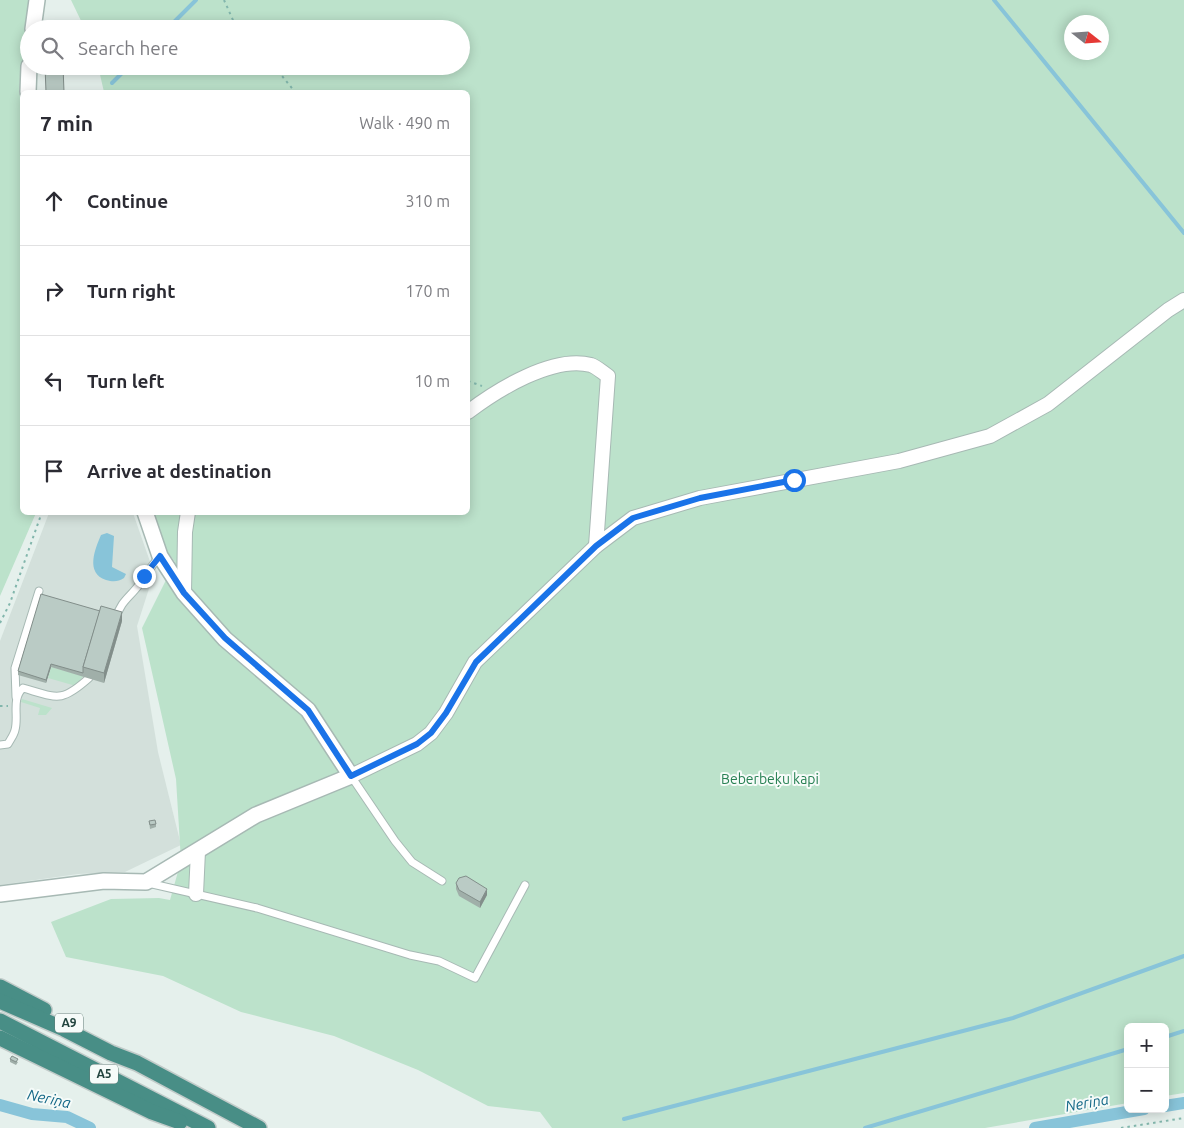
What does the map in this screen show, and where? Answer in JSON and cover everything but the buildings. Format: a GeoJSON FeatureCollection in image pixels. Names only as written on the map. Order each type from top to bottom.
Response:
{"type":"FeatureCollection","features":[{"type":"Feature","properties":{"kind":"highway","name":"A9"},"geometry":{"type":"LineString","coordinates":[[0,987],[114,1046],[137,1063]]}},
{"type":"Feature","properties":{"kind":"highway","name":"A5"},"geometry":{"type":"LineString","coordinates":[[0,1001],[64,1029],[111,1053],[137,1063],[259,1128]]}},
{"type":"Feature","properties":{"kind":"highway","name":"A5"},"geometry":{"type":"LineString","coordinates":[[0,1021],[208,1128]]}},
{"type":"Feature","properties":{"kind":"highway"},"geometry":{"type":"LineString","coordinates":[[0,1038],[152,1112],[195,1128]]}},
{"type":"Feature","properties":{"kind":"street"},"geometry":{"type":"LineString","coordinates":[[35,20],[37,0]]}},
{"type":"Feature","properties":{"kind":"street"},"geometry":{"type":"LineString","coordinates":[[28,90],[29,75]]}},
{"type":"Feature","properties":{"kind":"street"},"geometry":{"type":"LineString","coordinates":[[0,894],[104,881],[146,882],[256,815],[351,776],[417,744],[431,733],[446,713],[476,662],[596,546],[633,518],[700,498],[899,461],[990,436],[1048,404],[1168,310],[1184,300]]}},
{"type":"Feature","properties":{"kind":"street"},"geometry":{"type":"LineString","coordinates":[[470,411],[495,392],[534,372],[569,365],[592,366],[608,376],[596,546]]}},
{"type":"Feature","properties":{"kind":"street"},"geometry":{"type":"LineString","coordinates":[[146,515],[160,556],[184,593],[225,638],[308,710],[351,776]]}},
{"type":"Feature","properties":{"kind":"street"},"geometry":{"type":"LineString","coordinates":[[184,593],[185,532],[188,515]]}},
{"type":"Feature","properties":{"kind":"street"},"geometry":{"type":"LineString","coordinates":[[196,894],[198,850]]}},
{"type":"Feature","properties":{"kind":"lane"},"geometry":{"type":"LineString","coordinates":[[116,619],[121,604],[141,582],[147,570],[160,556]]}},
{"type":"Feature","properties":{"kind":"lane"},"geometry":{"type":"LineString","coordinates":[[0,745],[8,744],[15,730],[15,668],[39,591]]}},
{"type":"Feature","properties":{"kind":"lane"},"geometry":{"type":"LineString","coordinates":[[16,701],[18,693],[23,688],[56,698],[72,693],[89,678]]}},
{"type":"Feature","properties":{"kind":"lane"},"geometry":{"type":"LineString","coordinates":[[351,776],[395,841],[412,862],[442,881]]}},
{"type":"Feature","properties":{"kind":"lane"},"geometry":{"type":"LineString","coordinates":[[146,882],[258,908],[410,955],[439,960],[475,978],[525,885]]}},
{"type":"Feature","properties":{"kind":"path"},"geometry":{"type":"LineString","coordinates":[[224,0],[233,20]]}},
{"type":"Feature","properties":{"kind":"path"},"geometry":{"type":"LineString","coordinates":[[281,75],[293,90]]}},
{"type":"Feature","properties":{"kind":"path"},"geometry":{"type":"LineString","coordinates":[[0,623],[10,603],[41,515]]}},
{"type":"Feature","properties":{"kind":"path"},"geometry":{"type":"LineString","coordinates":[[1121,1128],[1184,1118]]}},
{"type":"Feature","properties":{"kind":"shaded area"},"geometry":{"type":"Polygon","coordinates":[[[48,515],[134,515],[154,573],[137,626],[158,752],[181,845],[125,872],[78,874],[0,885],[0,641],[48,515]]]}},
{"type":"Feature","properties":{"kind":"green space"},"geometry":{"type":"Polygon","coordinates":[[[0,0],[30,0],[28,20],[20,20],[20,75],[23,75],[20,90],[20,515],[35,515],[0,596],[0,0]]]}},
{"type":"Feature","properties":{"kind":"green space","name":"Beberbeķu kapi"},"geometry":{"type":"Polygon","coordinates":[[[71,0],[1184,0],[1184,1093],[1169,1095],[1169,1023],[1124,1023],[1124,1104],[985,1128],[552,1128],[540,1112],[488,1106],[418,1070],[334,1036],[241,1012],[163,976],[66,957],[51,922],[111,899],[159,898],[170,900],[181,861],[176,779],[142,628],[175,562],[164,547],[155,515],[470,515],[470,90],[104,90],[100,75],[470,75],[470,20],[81,20],[71,0]]]}},
{"type":"Feature","properties":{"kind":"green space"},"geometry":{"type":"Polygon","coordinates":[[[51,667],[83,676],[76,686],[48,678],[51,667]]]}},
{"type":"Feature","properties":{"kind":"green space"},"geometry":{"type":"Polygon","coordinates":[[[22,699],[52,708],[46,715],[38,715],[40,708],[21,702],[22,699]]]}},
{"type":"Feature","properties":{"kind":"water"},"geometry":{"type":"Polygon","coordinates":[[[107,533],[114,536],[112,567],[126,574],[124,578],[118,581],[109,581],[100,577],[94,566],[94,554],[101,535],[107,533]]]}},
{"type":"Feature","properties":{"kind":"waterway"},"geometry":{"type":"LineString","coordinates":[[176,20],[196,0]]}},
{"type":"Feature","properties":{"kind":"waterway"},"geometry":{"type":"LineString","coordinates":[[994,0],[1184,233]]}},
{"type":"Feature","properties":{"kind":"waterway"},"geometry":{"type":"LineString","coordinates":[[112,83],[120,75]]}},
{"type":"Feature","properties":{"kind":"waterway"},"geometry":{"type":"LineString","coordinates":[[624,1119],[1013,1018],[1184,956]]}},
{"type":"Feature","properties":{"kind":"waterway"},"geometry":{"type":"LineString","coordinates":[[1169,1036],[1184,1031]]}},
{"type":"Feature","properties":{"kind":"waterway"},"geometry":{"type":"LineString","coordinates":[[865,1128],[1124,1050]]}},
{"type":"Feature","properties":{"kind":"waterway","name":"Neriņa"},"geometry":{"type":"LineString","coordinates":[[1169,1105],[1184,1103]]}},
{"type":"Feature","properties":{"kind":"waterway","name":"Neriņa"},"geometry":{"type":"LineString","coordinates":[[0,1105],[32,1114],[67,1117],[90,1128]]}},
{"type":"Feature","properties":{"kind":"waterway","name":"Neriņa"},"geometry":{"type":"LineString","coordinates":[[1035,1128],[1124,1112]]}},
{"type":"Feature","properties":{"kind":"route"},"geometry":{"type":"LineString","coordinates":[[144,576],[160,556],[184,593],[225,638],[308,710],[351,776],[417,744],[431,733],[446,713],[476,662],[596,546],[633,518],[700,498],[794,480]]}}]}
